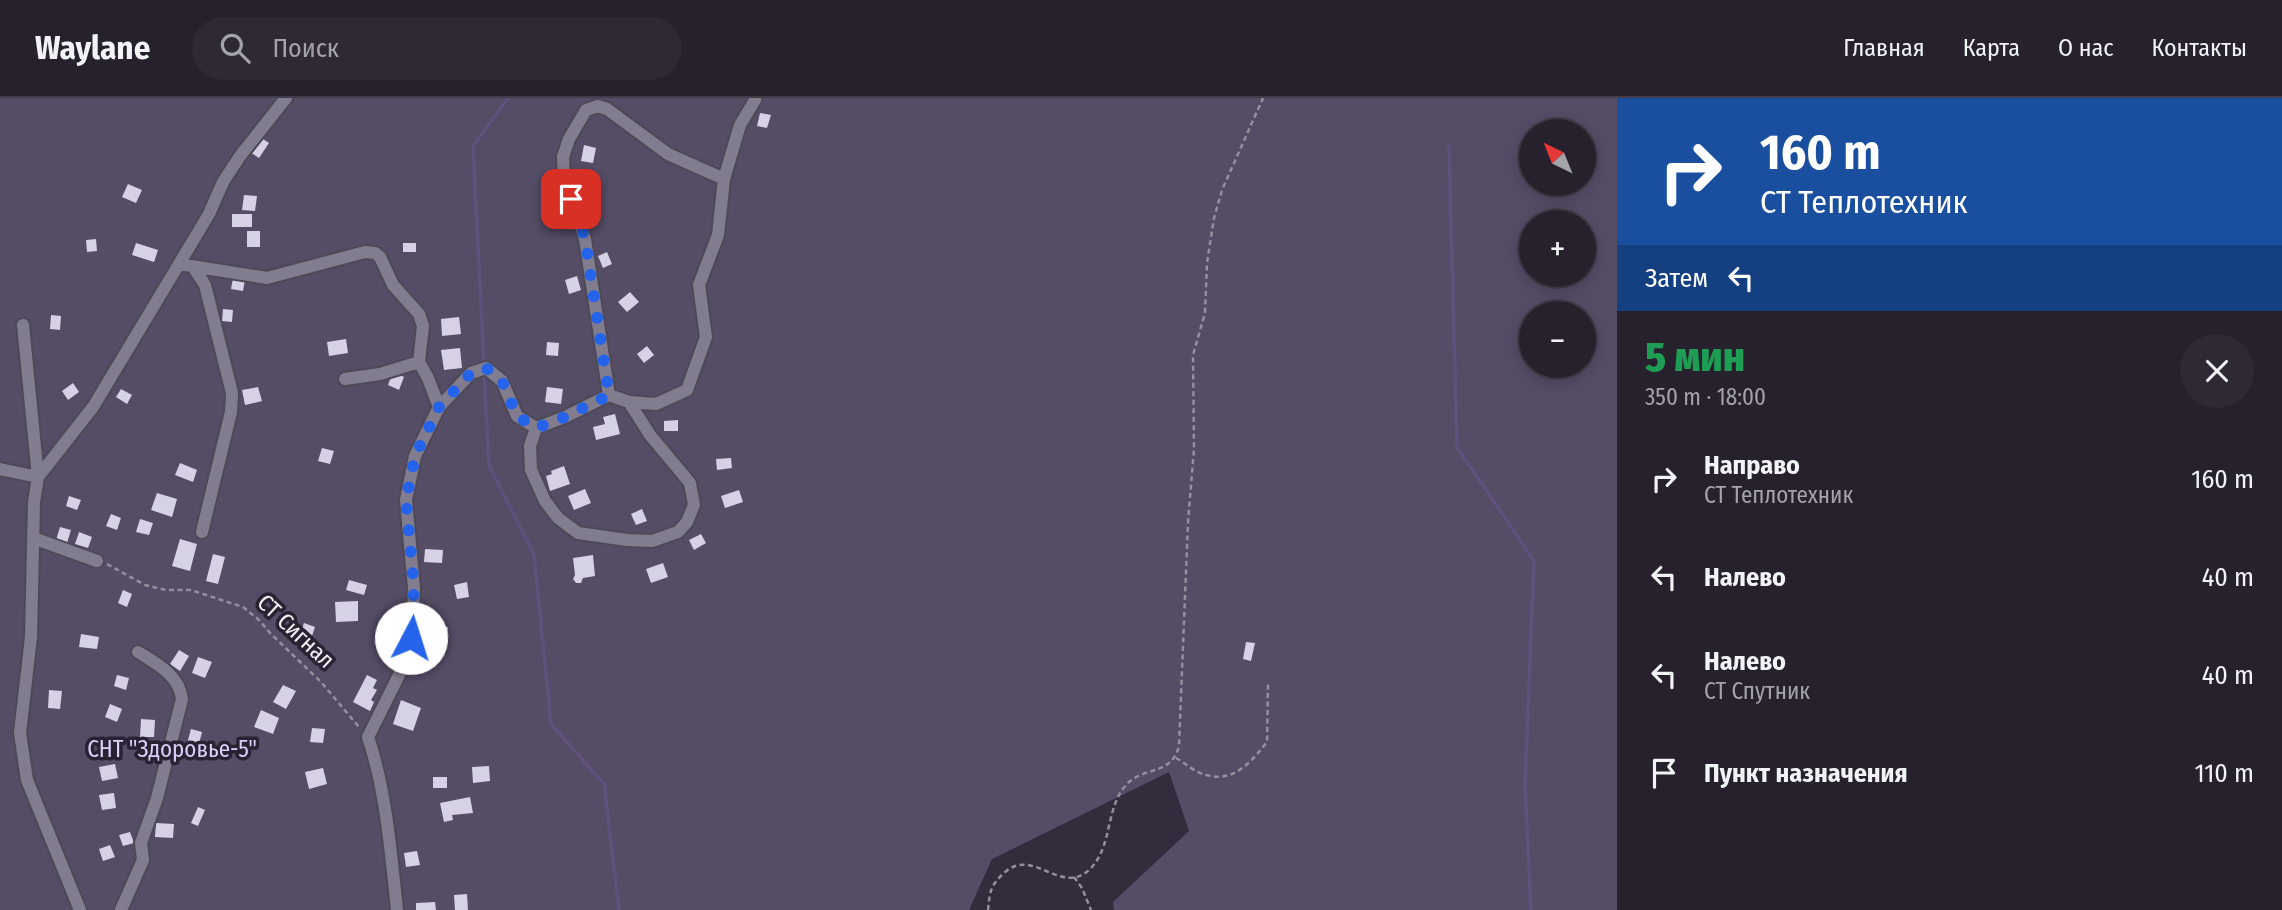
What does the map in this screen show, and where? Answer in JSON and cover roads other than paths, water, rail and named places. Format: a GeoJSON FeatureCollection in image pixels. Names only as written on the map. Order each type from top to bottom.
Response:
{"type":"FeatureCollection","features":[{"type":"Feature","properties":{"kind":"lane"},"geometry":{"type":"LineString","coordinates":[[38,477],[93,407],[209,214],[223,182],[286,98]]}},
{"type":"Feature","properties":{"kind":"lane"},"geometry":{"type":"LineString","coordinates":[[536,428],[609,395],[629,402],[656,404],[687,390],[706,337],[699,285],[718,235],[724,179],[740,125],[755,100]]}},
{"type":"Feature","properties":{"kind":"lane"},"geometry":{"type":"LineString","coordinates":[[609,395],[585,239],[564,179],[563,157],[569,139],[586,110],[598,106],[607,109],[668,154],[724,179]]}},
{"type":"Feature","properties":{"kind":"lane"},"geometry":{"type":"LineString","coordinates":[[179,264],[267,278],[365,252],[375,253],[380,257],[393,285],[419,314],[423,326],[419,362],[439,407]]}},
{"type":"Feature","properties":{"kind":"lane"},"geometry":{"type":"LineString","coordinates":[[194,268],[205,285],[232,393],[231,412],[202,532]]}},
{"type":"Feature","properties":{"kind":"lane"},"geometry":{"type":"LineString","coordinates":[[23,325],[38,477],[34,502],[31,637],[20,733],[27,780],[80,910]]}},
{"type":"Feature","properties":{"kind":"lane"},"geometry":{"type":"LineString","coordinates":[[345,379],[380,374],[419,362]]}},
{"type":"Feature","properties":{"kind":"lane"},"geometry":{"type":"LineString","coordinates":[[397,910],[390,848],[368,737],[407,659],[414,588],[406,500],[415,456],[439,407],[471,373],[486,368],[502,381],[517,416],[536,428]]}},
{"type":"Feature","properties":{"kind":"lane"},"geometry":{"type":"LineString","coordinates":[[536,428],[530,446],[531,470],[545,501],[558,518],[578,533],[652,541],[678,532],[687,522],[694,505],[690,483],[650,435],[629,402]]}},
{"type":"Feature","properties":{"kind":"lane"},"geometry":{"type":"LineString","coordinates":[[1,470],[38,477]]}},
{"type":"Feature","properties":{"kind":"lane"},"geometry":{"type":"LineString","coordinates":[[33,538],[97,561]]}},
{"type":"Feature","properties":{"kind":"lane"},"geometry":{"type":"LineString","coordinates":[[121,910],[143,860],[141,843],[157,798],[182,699],[181,691],[168,672],[138,652]]}},
{"type":"Feature","properties":{"kind":"waterway"},"geometry":{"type":"LineString","coordinates":[[484,364],[473,146],[508,98]]}},
{"type":"Feature","properties":{"kind":"waterway"},"geometry":{"type":"LineString","coordinates":[[1449,145],[1457,447],[1534,561],[1525,785],[1531,910]]}},
{"type":"Feature","properties":{"kind":"waterway"},"geometry":{"type":"LineString","coordinates":[[484,372],[489,466],[534,555],[551,724],[604,784],[619,910]]}},
{"type":"Feature","properties":{"kind":"park label","name":"СНТ \"Здоровье-5\""},"geometry":{"type":"Point","coordinates":[172,749]}}]}
